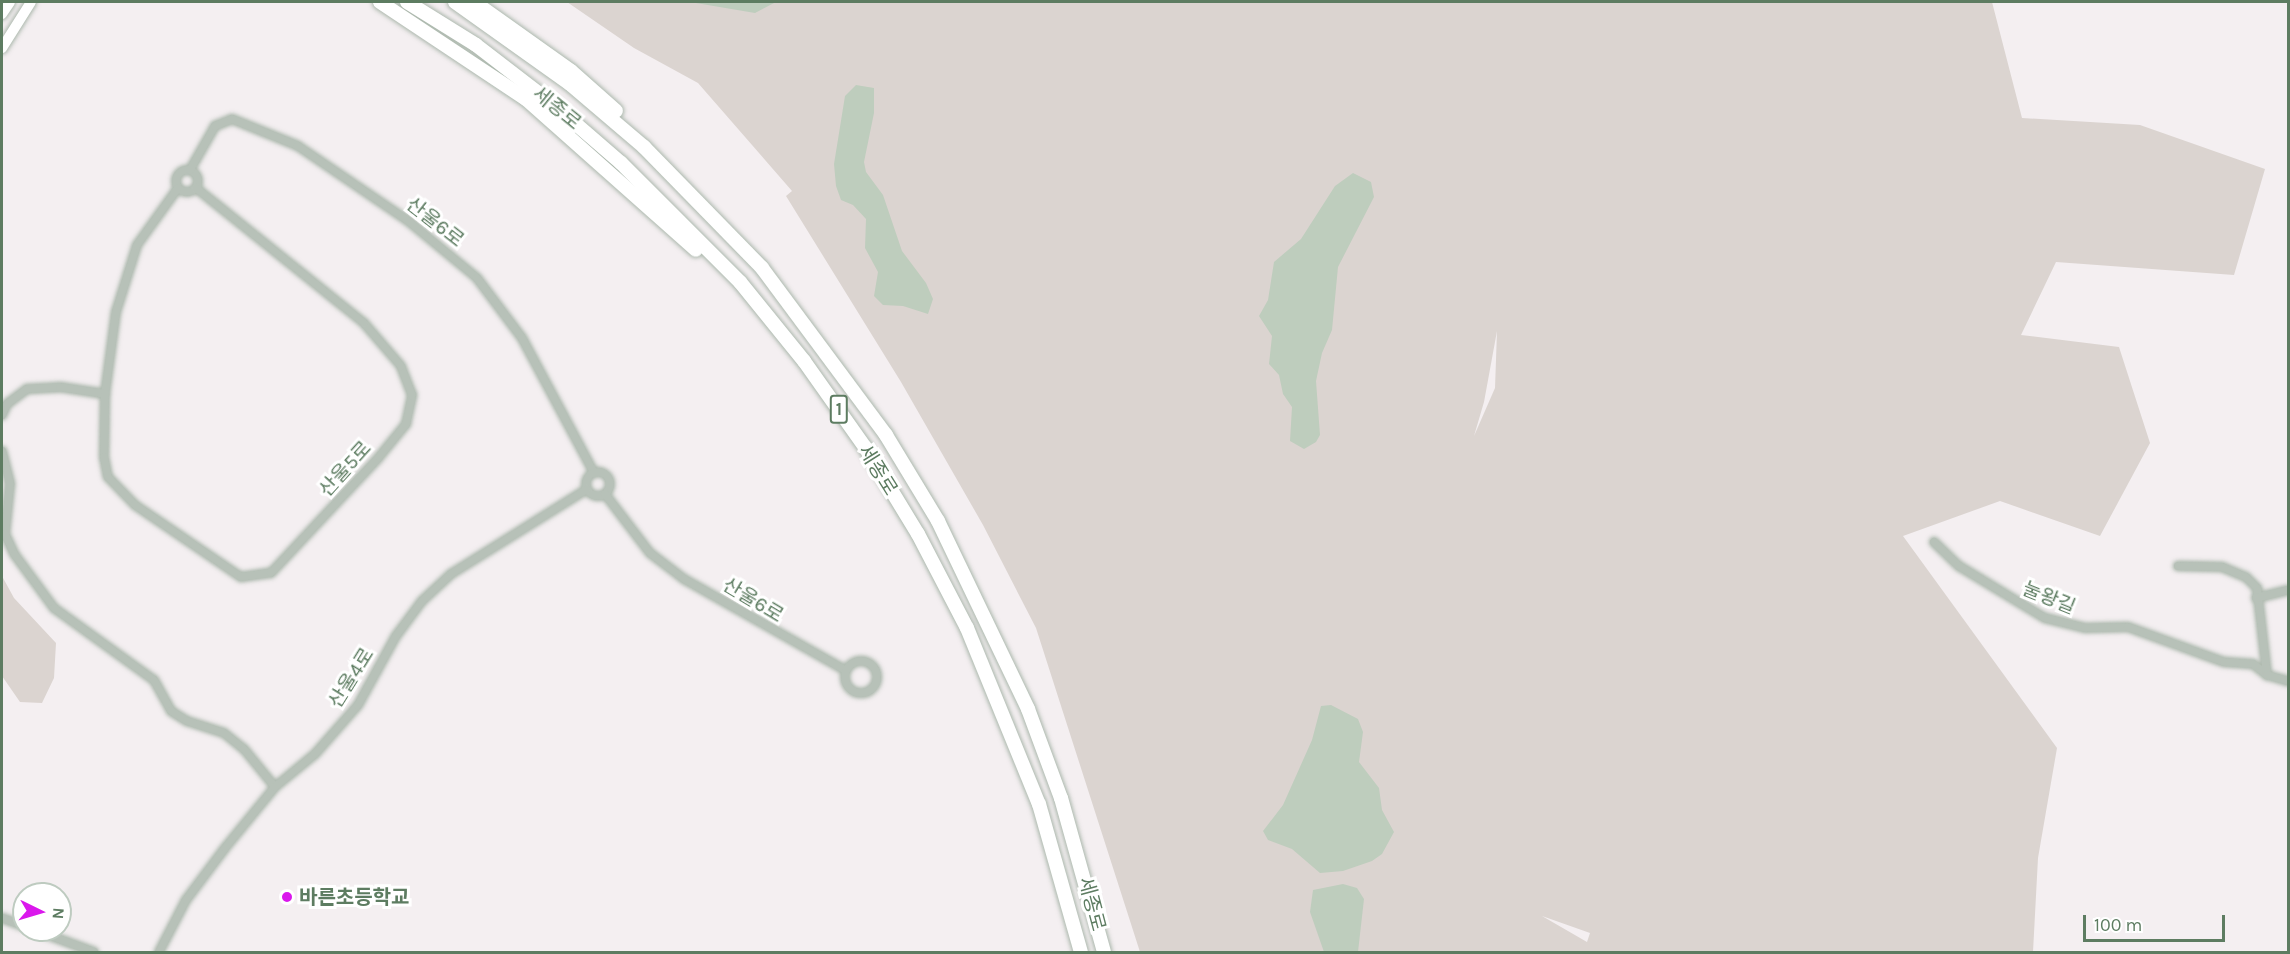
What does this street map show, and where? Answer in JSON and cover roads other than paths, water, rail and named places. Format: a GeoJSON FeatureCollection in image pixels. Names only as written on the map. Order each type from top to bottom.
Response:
{"type":"FeatureCollection","features":[{"type":"Feature","properties":{"kind":"highway"},"geometry":{"type":"LineString","coordinates":[[380,2],[526,99],[721,273],[804,361]]}},
{"type":"Feature","properties":{"kind":"highway","name":"세종로"},"geometry":{"type":"LineString","coordinates":[[407,2],[484,52],[621,163],[740,282],[804,361],[895,496],[967,628],[1040,804],[1081,952]]}},
{"type":"Feature","properties":{"kind":"highway","name":"세종로"},"geometry":{"type":"LineString","coordinates":[[455,2],[570,84],[644,147],[762,268],[824,348],[897,454],[938,521],[986,614],[1028,709],[1061,798],[1104,952]]}},
{"type":"Feature","properties":{"kind":"highway"},"geometry":{"type":"LineString","coordinates":[[474,2],[571,71],[662,153],[774,273],[824,348]]}},
{"type":"Feature","properties":{"kind":"main road"},"geometry":{"type":"LineString","coordinates":[[2,14],[10,2]]}},
{"type":"Feature","properties":{"kind":"main road"},"geometry":{"type":"LineString","coordinates":[[2,48],[31,2]]}},
{"type":"Feature","properties":{"kind":"street","name":"산울6로"},"geometry":{"type":"LineString","coordinates":[[190,170],[215,126],[232,119],[298,146],[407,220],[477,278],[522,338],[594,473]]}},
{"type":"Feature","properties":{"kind":"street"},"geometry":{"type":"LineString","coordinates":[[190,170],[197,177],[196,188],[187,193],[177,188],[177,175],[190,170]]}},
{"type":"Feature","properties":{"kind":"street","name":"산울5로"},"geometry":{"type":"LineString","coordinates":[[177,188],[136,245],[116,312],[105,394],[104,457],[108,477],[135,505],[242,578],[271,573],[406,424],[412,395],[401,366],[364,322],[196,188]]}},
{"type":"Feature","properties":{"kind":"street"},"geometry":{"type":"LineString","coordinates":[[2,415],[8,404],[27,389],[60,387],[105,394]]}},
{"type":"Feature","properties":{"kind":"street"},"geometry":{"type":"LineString","coordinates":[[2,451],[10,484],[5,534],[15,555],[54,608],[154,680],[171,711],[187,721],[224,733],[244,749],[275,787]]}},
{"type":"Feature","properties":{"kind":"street"},"geometry":{"type":"LineString","coordinates":[[594,473],[608,478],[609,486],[605,494],[594,496],[587,489],[587,481],[594,473]]}},
{"type":"Feature","properties":{"kind":"street","name":"산울4로"},"geometry":{"type":"LineString","coordinates":[[159,952],[186,900],[275,787],[315,754],[358,705],[396,636],[422,601],[451,574],[587,489]]}},
{"type":"Feature","properties":{"kind":"street","name":"산울6로"},"geometry":{"type":"LineString","coordinates":[[605,494],[650,553],[684,579],[845,670]]}},
{"type":"Feature","properties":{"kind":"street","name":"눌왕길"},"geometry":{"type":"LineString","coordinates":[[1935,542],[1959,566],[2045,618],[2073,627],[2128,627],[2224,662],[2253,664],[2267,675],[2289,681]]}},
{"type":"Feature","properties":{"kind":"street"},"geometry":{"type":"LineString","coordinates":[[2178,566],[2222,567],[2246,577],[2257,588],[2256,598],[2267,675]]}},
{"type":"Feature","properties":{"kind":"street"},"geometry":{"type":"LineString","coordinates":[[2256,598],[2289,590]]}},
{"type":"Feature","properties":{"kind":"street"},"geometry":{"type":"LineString","coordinates":[[863,660],[872,665],[877,680],[867,692],[856,692],[844,681],[845,670],[852,662],[863,660]]}},
{"type":"Feature","properties":{"kind":"street"},"geometry":{"type":"LineString","coordinates":[[67,942],[94,952]]}},
{"type":"Feature","properties":{"kind":"place","name":"바른초등학교"},"geometry":{"type":"Point","coordinates":[287,897]}}]}
